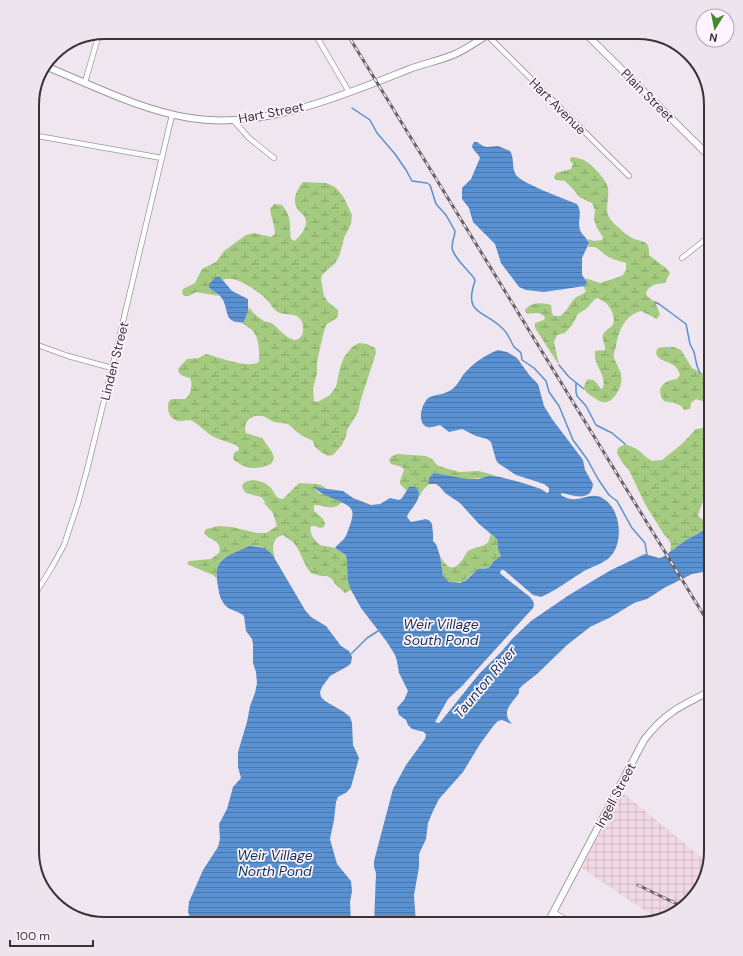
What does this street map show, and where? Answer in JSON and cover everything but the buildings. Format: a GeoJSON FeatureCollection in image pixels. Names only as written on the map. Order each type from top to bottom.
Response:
{"type":"FeatureCollection","features":[{"type":"Feature","properties":{"kind":"main road","name":"Hart Street"},"geometry":{"type":"LineString","coordinates":[[51,68],[135,103],[172,115],[201,120],[233,120],[255,118],[284,112],[349,92],[452,55],[481,39]]}},
{"type":"Feature","properties":{"kind":"main road","name":"Plain Street"},"geometry":{"type":"LineString","coordinates":[[591,39],[704,151]]}},
{"type":"Feature","properties":{"kind":"main road","name":"Ingell Street"},"geometry":{"type":"LineString","coordinates":[[550,917],[644,740],[659,722],[672,711],[704,694]]}},
{"type":"Feature","properties":{"kind":"street"},"geometry":{"type":"LineString","coordinates":[[318,39],[349,92]]}},
{"type":"Feature","properties":{"kind":"street","name":"Hart Avenue"},"geometry":{"type":"LineString","coordinates":[[495,39],[629,176]]}},
{"type":"Feature","properties":{"kind":"street"},"geometry":{"type":"LineString","coordinates":[[85,82],[97,40]]}},
{"type":"Feature","properties":{"kind":"street","name":"Linden Street"},"geometry":{"type":"LineString","coordinates":[[39,588],[54,564],[67,536],[87,470],[172,115]]}},
{"type":"Feature","properties":{"kind":"street"},"geometry":{"type":"LineString","coordinates":[[233,120],[249,138],[274,158]]}},
{"type":"Feature","properties":{"kind":"street"},"geometry":{"type":"LineString","coordinates":[[39,136],[162,158]]}},
{"type":"Feature","properties":{"kind":"street"},"geometry":{"type":"LineString","coordinates":[[682,258],[704,241]]}},
{"type":"Feature","properties":{"kind":"street"},"geometry":{"type":"LineString","coordinates":[[39,346],[68,356],[112,368]]}},
{"type":"Feature","properties":{"kind":"street"},"geometry":{"type":"LineString","coordinates":[[553,912],[562,917]]}},
{"type":"Feature","properties":{"kind":"shaded area"},"geometry":{"type":"Polygon","coordinates":[[[622,792],[703,859],[699,876],[687,894],[674,906],[663,912],[652,915],[582,868],[622,792]]]}},
{"type":"Feature","properties":{"kind":"green space"},"geometry":{"type":"Polygon","coordinates":[[[573,157],[584,160],[590,164],[605,181],[608,188],[607,213],[612,222],[630,237],[645,242],[648,246],[649,255],[670,273],[665,283],[651,286],[646,293],[647,296],[655,302],[660,314],[657,319],[641,311],[630,316],[623,324],[617,340],[614,355],[614,359],[621,373],[621,385],[613,399],[606,402],[602,402],[590,395],[584,386],[587,380],[592,380],[596,382],[601,389],[603,388],[603,378],[596,361],[595,351],[605,350],[603,335],[612,326],[614,320],[613,314],[608,305],[597,298],[587,308],[578,314],[572,325],[565,333],[557,335],[554,342],[559,365],[535,328],[535,323],[544,320],[545,317],[538,313],[526,313],[525,310],[530,305],[544,303],[551,305],[554,316],[560,316],[565,312],[575,298],[586,291],[583,286],[585,286],[587,282],[585,278],[600,283],[623,275],[626,270],[626,263],[609,257],[595,247],[588,247],[588,239],[594,241],[602,240],[603,237],[597,228],[594,219],[595,210],[592,203],[579,197],[565,181],[554,178],[556,173],[571,169],[573,164],[570,161],[570,158],[573,157]]]}},
{"type":"Feature","properties":{"kind":"green space"},"geometry":{"type":"Polygon","coordinates":[[[303,182],[326,183],[335,187],[343,196],[352,215],[351,224],[344,238],[340,254],[336,262],[322,275],[321,280],[324,296],[328,302],[338,310],[338,317],[326,325],[323,335],[313,389],[314,401],[317,402],[329,396],[336,387],[344,357],[352,347],[359,343],[367,344],[375,348],[376,353],[358,412],[347,430],[342,445],[333,455],[328,456],[321,452],[315,447],[313,441],[301,435],[288,424],[274,422],[263,416],[255,416],[249,419],[246,423],[246,433],[262,438],[272,452],[274,458],[271,464],[251,468],[238,463],[233,459],[234,453],[239,450],[238,446],[208,434],[192,421],[177,421],[172,417],[168,408],[169,401],[172,399],[185,399],[189,395],[191,386],[190,378],[179,373],[178,369],[187,359],[199,358],[206,354],[241,363],[254,364],[259,362],[259,349],[256,336],[249,327],[240,322],[244,322],[249,307],[260,318],[273,324],[291,339],[299,339],[302,335],[302,321],[296,316],[276,311],[259,293],[234,279],[223,280],[220,277],[212,290],[219,296],[196,292],[189,296],[182,294],[183,289],[195,283],[202,269],[216,262],[224,251],[246,235],[254,233],[271,237],[275,234],[270,209],[274,204],[282,205],[288,214],[291,239],[295,241],[302,233],[306,223],[304,215],[299,211],[295,204],[295,196],[303,182]]]}},
{"type":"Feature","properties":{"kind":"green space"},"geometry":{"type":"Polygon","coordinates":[[[674,347],[681,350],[692,368],[704,374],[704,402],[696,399],[691,403],[690,409],[684,410],[678,404],[664,401],[660,392],[662,386],[668,381],[677,379],[680,375],[675,366],[657,356],[656,352],[658,348],[674,347]]]}},
{"type":"Feature","properties":{"kind":"green space"},"geometry":{"type":"Polygon","coordinates":[[[704,428],[704,501],[698,516],[704,519],[704,529],[670,552],[671,544],[669,540],[645,504],[629,470],[617,453],[618,448],[625,444],[637,449],[652,461],[662,460],[682,444],[696,429],[704,428]]]}},
{"type":"Feature","properties":{"kind":"green space"},"geometry":{"type":"Polygon","coordinates":[[[397,454],[426,456],[432,459],[437,465],[448,469],[460,472],[479,471],[500,477],[468,479],[434,474],[429,478],[429,484],[419,497],[419,492],[409,487],[407,491],[400,484],[404,470],[402,467],[391,464],[389,460],[392,456],[397,454]]]}},
{"type":"Feature","properties":{"kind":"green space"},"geometry":{"type":"Polygon","coordinates":[[[252,480],[266,484],[280,499],[283,499],[299,483],[321,485],[327,489],[314,488],[319,493],[342,502],[335,507],[314,505],[314,511],[323,519],[325,523],[324,527],[320,528],[311,526],[311,534],[320,545],[335,548],[346,555],[351,590],[345,593],[335,584],[332,579],[327,576],[311,573],[294,543],[283,535],[279,536],[273,544],[275,559],[271,553],[262,547],[257,546],[246,548],[222,560],[218,567],[216,578],[213,575],[187,563],[189,561],[211,559],[219,553],[220,549],[218,543],[204,533],[206,529],[219,526],[232,527],[257,533],[266,533],[277,526],[273,513],[265,504],[264,500],[261,497],[246,493],[243,489],[242,485],[245,482],[252,480]]]}},
{"type":"Feature","properties":{"kind":"green space"},"geometry":{"type":"Polygon","coordinates":[[[490,534],[497,539],[498,549],[501,554],[500,558],[493,562],[489,568],[483,568],[474,572],[463,582],[453,583],[445,580],[440,556],[448,566],[456,566],[473,548],[486,544],[490,539],[490,534]]]}},
{"type":"Feature","properties":{"kind":"water"},"geometry":{"type":"Polygon","coordinates":[[[474,142],[487,147],[498,146],[510,151],[516,175],[534,186],[577,204],[580,211],[580,230],[589,243],[582,258],[582,275],[587,282],[585,286],[544,292],[526,290],[519,287],[501,263],[495,244],[473,222],[469,208],[462,199],[462,188],[471,179],[480,158],[472,146],[474,142]]]}},
{"type":"Feature","properties":{"kind":"water"},"geometry":{"type":"Polygon","coordinates":[[[216,277],[220,277],[232,291],[248,299],[248,311],[244,322],[233,321],[230,319],[222,298],[209,287],[209,284],[216,277]]]}},
{"type":"Feature","properties":{"kind":"water","name":"Weir Village South Pond"},"geometry":{"type":"Polygon","coordinates":[[[498,350],[507,352],[517,358],[538,384],[544,406],[552,419],[583,460],[585,470],[593,484],[589,494],[585,496],[575,496],[561,493],[561,495],[573,499],[599,496],[604,499],[610,504],[617,518],[619,535],[614,551],[608,559],[584,571],[541,597],[533,595],[504,570],[501,570],[500,573],[502,575],[530,597],[534,603],[533,608],[462,686],[448,699],[435,722],[439,723],[442,720],[479,674],[531,621],[569,595],[611,570],[645,554],[659,558],[663,557],[704,529],[704,572],[692,574],[664,588],[647,599],[634,603],[611,617],[590,627],[567,645],[519,689],[519,693],[508,708],[507,712],[507,716],[512,724],[502,720],[498,721],[494,725],[480,744],[463,772],[439,799],[433,811],[428,823],[426,839],[419,854],[419,867],[414,895],[416,917],[374,917],[376,873],[374,861],[393,789],[406,765],[425,739],[426,735],[424,732],[412,729],[406,720],[399,715],[397,708],[404,700],[408,691],[399,673],[395,655],[361,608],[351,590],[348,581],[346,555],[335,548],[347,534],[352,519],[352,511],[346,504],[324,495],[313,487],[343,491],[353,498],[371,505],[380,504],[390,498],[399,500],[409,487],[415,487],[418,490],[419,496],[407,517],[411,522],[426,519],[432,524],[433,541],[436,544],[440,556],[443,576],[449,582],[460,583],[465,581],[478,569],[489,568],[493,562],[501,556],[498,549],[497,539],[479,524],[460,503],[445,493],[440,487],[436,484],[428,484],[429,478],[434,473],[467,479],[478,479],[489,476],[500,477],[523,483],[541,489],[547,493],[549,492],[549,488],[544,484],[516,475],[498,463],[491,442],[487,439],[476,436],[462,429],[449,432],[440,425],[427,427],[422,421],[421,413],[422,408],[428,398],[451,390],[467,371],[484,357],[498,350]]]}},
{"type":"Feature","properties":{"kind":"water","name":"Weir Village North Pond"},"geometry":{"type":"Polygon","coordinates":[[[250,546],[265,548],[272,554],[305,610],[311,617],[326,626],[341,646],[349,651],[352,657],[351,663],[348,666],[330,676],[320,692],[321,697],[325,701],[350,717],[352,723],[353,745],[359,758],[351,787],[347,792],[338,797],[336,802],[330,839],[337,864],[351,881],[351,917],[190,917],[188,912],[189,902],[203,870],[218,847],[220,839],[219,824],[227,809],[233,787],[241,778],[238,767],[238,752],[257,683],[253,663],[253,644],[252,639],[246,631],[244,616],[228,608],[224,604],[221,599],[217,579],[217,569],[221,561],[250,546]]]}},
{"type":"Feature","properties":{"kind":"waterway"},"geometry":{"type":"LineString","coordinates":[[352,108],[370,120],[377,133],[395,154],[412,181],[427,183],[430,185],[436,204],[446,215],[455,231],[452,245],[453,251],[457,259],[474,278],[475,281],[472,292],[474,306],[477,310],[504,330],[514,347],[521,353],[522,360],[534,368],[546,381],[549,392],[559,406],[573,440],[587,459],[609,495],[617,501],[632,528],[645,543],[647,555]]}},
{"type":"Feature","properties":{"kind":"waterway"},"geometry":{"type":"LineString","coordinates":[[655,302],[686,324],[690,344],[700,373]]}},
{"type":"Feature","properties":{"kind":"waterway"},"geometry":{"type":"LineString","coordinates":[[559,365],[569,377],[584,389]]}},
{"type":"Feature","properties":{"kind":"waterway"},"geometry":{"type":"LineString","coordinates":[[576,383],[577,396],[586,406],[596,425],[612,433],[625,444]]}},
{"type":"Feature","properties":{"kind":"waterway"},"geometry":{"type":"LineString","coordinates":[[351,654],[367,638],[378,631]]}},
{"type":"Feature","properties":{"kind":"railway"},"geometry":{"type":"LineString","coordinates":[[350,39],[704,616]]}},
{"type":"Feature","properties":{"kind":"railway"},"geometry":{"type":"LineString","coordinates":[[638,885],[677,904]]}},
{"type":"Feature","properties":{"kind":"water label","name":"Taunton River"},"geometry":{"type":"Point","coordinates":[485,682]}}]}
